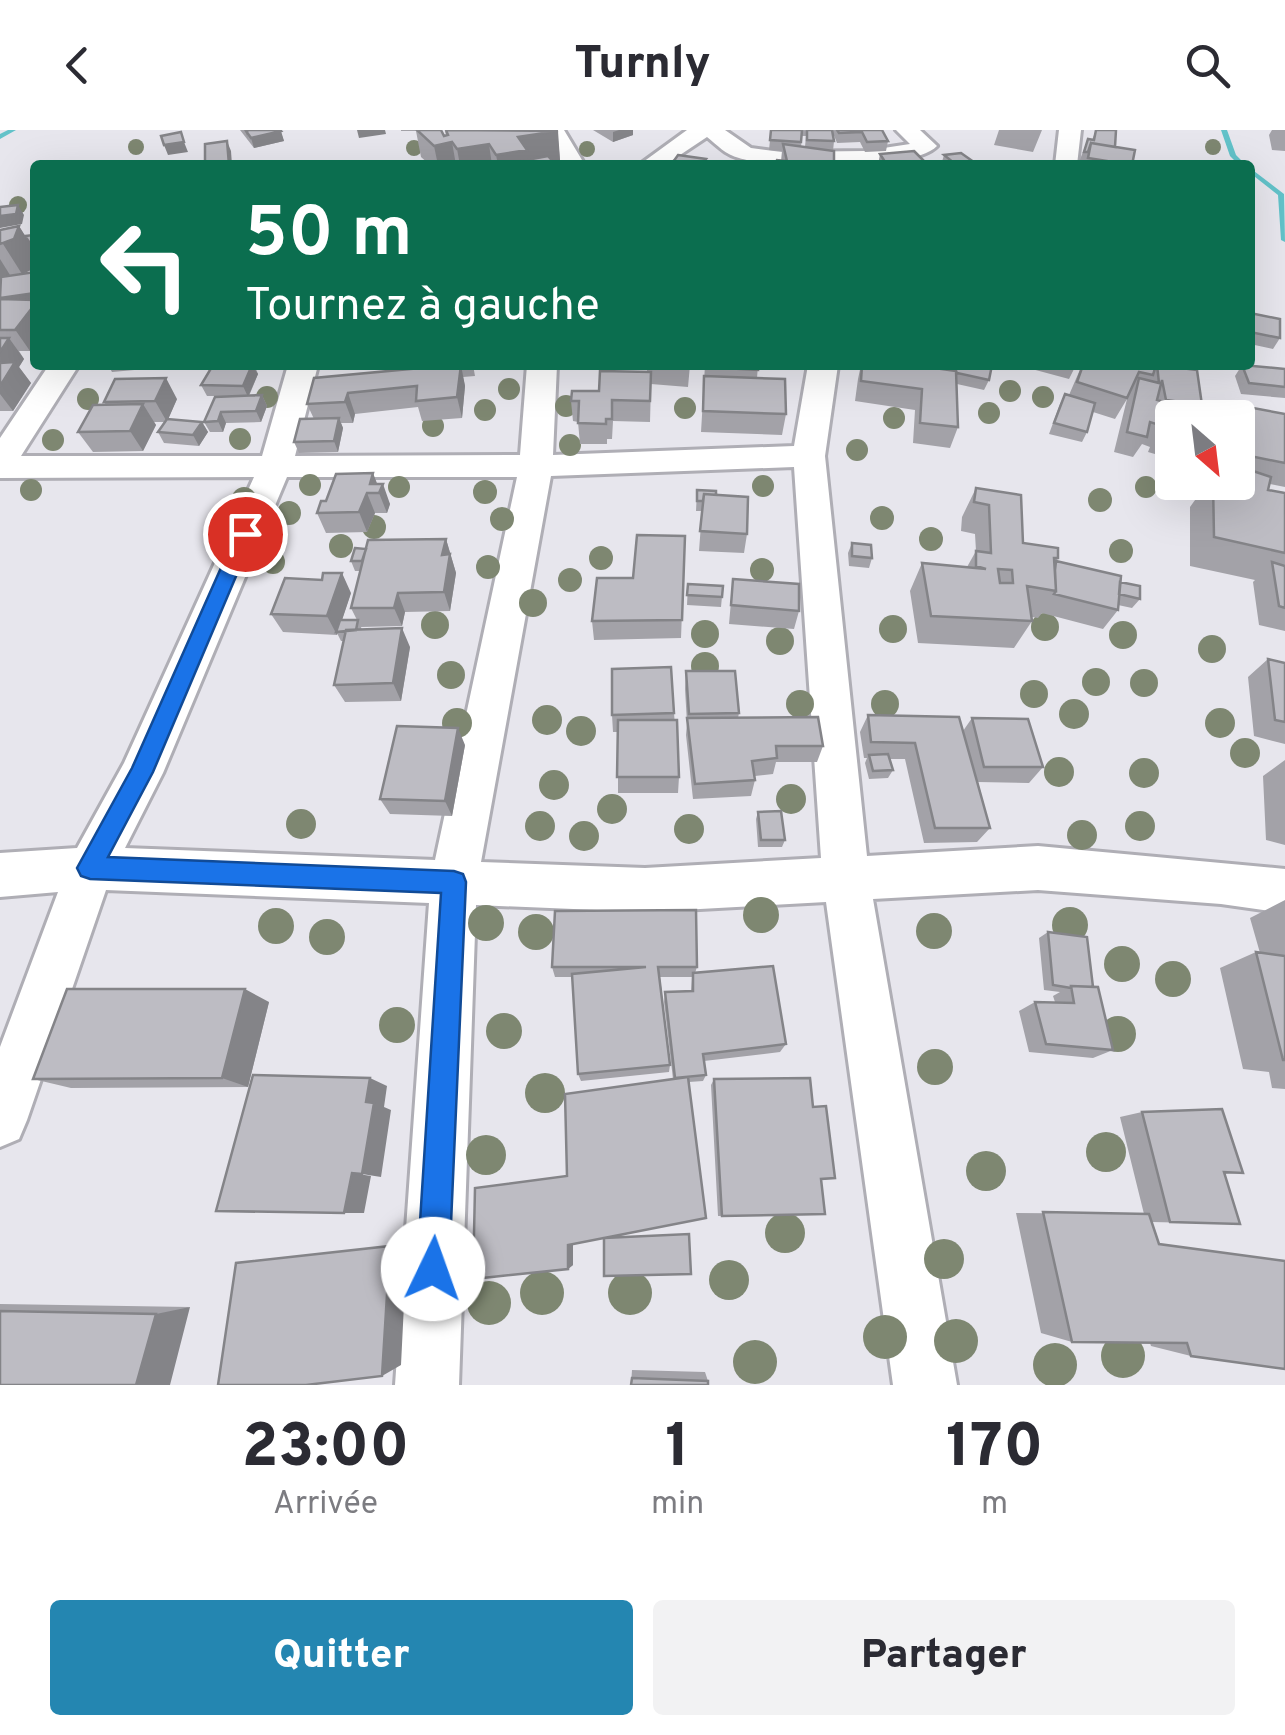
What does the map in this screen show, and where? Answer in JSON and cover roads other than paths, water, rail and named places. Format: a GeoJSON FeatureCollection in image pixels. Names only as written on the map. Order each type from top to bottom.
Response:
{"type":"FeatureCollection","features":[{"type":"Feature","properties":{"kind":"street"},"geometry":{"type":"LineString","coordinates":[[553,130],[571,160]]}},
{"type":"Feature","properties":{"kind":"street"},"geometry":{"type":"LineString","coordinates":[[657,160],[702,130]]}},
{"type":"Feature","properties":{"kind":"street"},"geometry":{"type":"LineString","coordinates":[[712,130],[739,151],[775,158],[876,157],[926,146],[908,130]]}},
{"type":"Feature","properties":{"kind":"street"},"geometry":{"type":"LineString","coordinates":[[1067,160],[1070,130]]}},
{"type":"Feature","properties":{"kind":"street"},"geometry":{"type":"LineString","coordinates":[[0,465],[61,370]]}},
{"type":"Feature","properties":{"kind":"street"},"geometry":{"type":"LineString","coordinates":[[0,1120],[90,868],[141,772],[276,465],[302,370]]}},
{"type":"Feature","properties":{"kind":"street"},"geometry":{"type":"LineString","coordinates":[[427,1385],[454,882],[536,466],[542,370]]}},
{"type":"Feature","properties":{"kind":"street"},"geometry":{"type":"LineString","coordinates":[[822,370],[810,456],[846,876],[924,1385]]}},
{"type":"Feature","properties":{"kind":"street"},"geometry":{"type":"LineString","coordinates":[[0,465],[536,466],[810,456]]}},
{"type":"Feature","properties":{"kind":"street"},"geometry":{"type":"LineString","coordinates":[[0,875],[90,868],[644,890],[1038,868],[1222,882],[1285,891]]}},
{"type":"Feature","properties":{"kind":"waterway"},"geometry":{"type":"LineString","coordinates":[[0,137],[13,130]]}},
{"type":"Feature","properties":{"kind":"waterway"},"geometry":{"type":"LineString","coordinates":[[1224,130],[1237,160]]}},
{"type":"Feature","properties":{"kind":"waterway"},"geometry":{"type":"LineString","coordinates":[[1255,174],[1281,194],[1285,240]]}}]}
